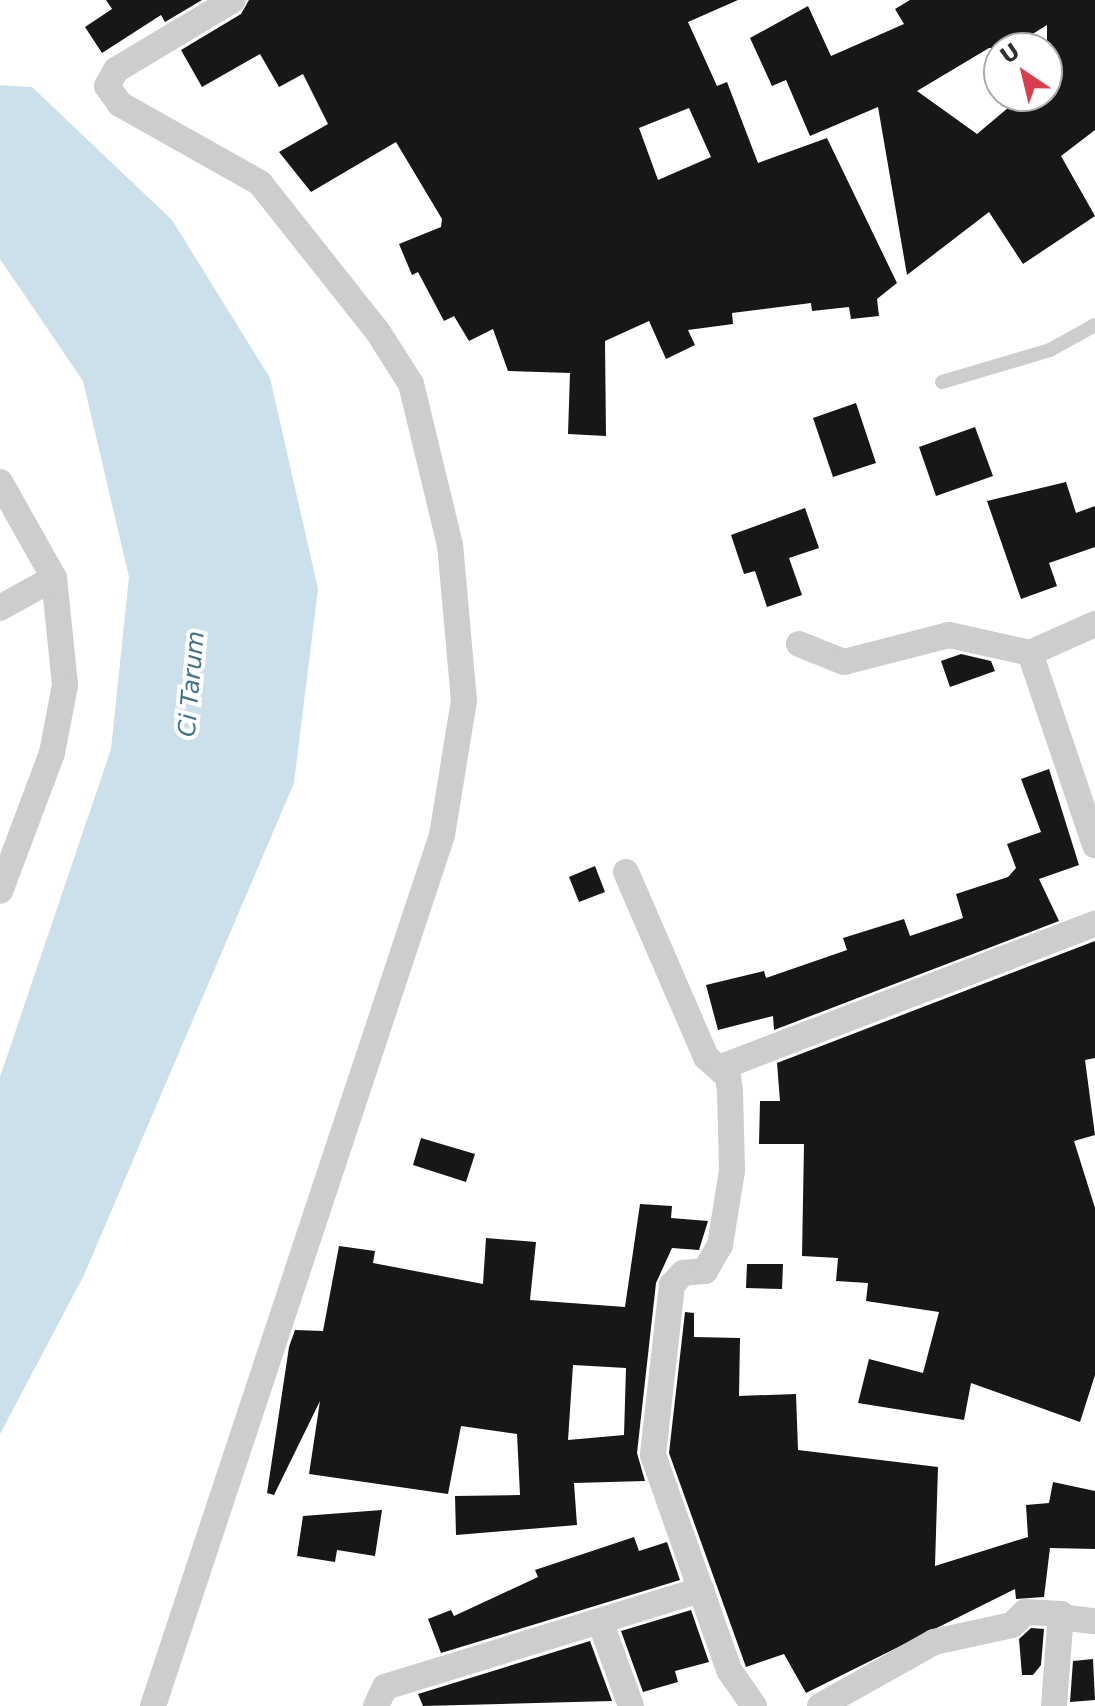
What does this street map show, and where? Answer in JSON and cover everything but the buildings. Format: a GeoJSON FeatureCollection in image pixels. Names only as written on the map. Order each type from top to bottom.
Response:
{"type":"FeatureCollection","features":[{"type":"Feature","properties":{"kind":"street"},"geometry":{"type":"LineString","coordinates":[[153,1706],[442,835],[464,701],[450,545],[423,417],[411,384],[260,183],[120,104],[107,86],[116,70],[233,0]]}},
{"type":"Feature","properties":{"kind":"street"},"geometry":{"type":"LineString","coordinates":[[0,482],[54,578],[65,685],[52,753],[0,891]]}},
{"type":"Feature","properties":{"kind":"street"},"geometry":{"type":"LineString","coordinates":[[0,608],[54,578]]}},
{"type":"Feature","properties":{"kind":"street"},"geometry":{"type":"LineString","coordinates":[[799,644],[844,662],[949,635],[1030,653],[1095,624]]}},
{"type":"Feature","properties":{"kind":"street"},"geometry":{"type":"LineString","coordinates":[[1030,653],[1095,845]]}},
{"type":"Feature","properties":{"kind":"street"},"geometry":{"type":"LineString","coordinates":[[626,872],[706,1057],[719,1068],[730,1092],[732,1171],[720,1245],[705,1271],[683,1273],[672,1285],[653,1421],[665,1505],[701,1590],[729,1670],[754,1706]]}},
{"type":"Feature","properties":{"kind":"street"},"geometry":{"type":"LineString","coordinates":[[719,1068],[1095,924]]}},
{"type":"Feature","properties":{"kind":"street"},"geometry":{"type":"LineString","coordinates":[[376,1706],[385,1687],[601,1624],[701,1590]]}},
{"type":"Feature","properties":{"kind":"street"},"geometry":{"type":"LineString","coordinates":[[820,1706],[934,1642],[1012,1625],[1025,1612],[1095,1621]]}},
{"type":"Feature","properties":{"kind":"street"},"geometry":{"type":"LineString","coordinates":[[1054,1706],[1060,1617]]}},
{"type":"Feature","properties":{"kind":"street"},"geometry":{"type":"LineString","coordinates":[[601,1624],[631,1706]]}},
{"type":"Feature","properties":{"kind":"lane"},"geometry":{"type":"LineString","coordinates":[[942,382],[1050,350],[1095,325]]}},
{"type":"Feature","properties":{"kind":"water","name":"Ci Tarum"},"geometry":{"type":"Polygon","coordinates":[[[0,85],[32,87],[172,220],[270,378],[318,589],[294,783],[84,1275],[0,1434],[0,1077],[111,749],[129,577],[83,381],[0,259],[0,85]]]}}]}
